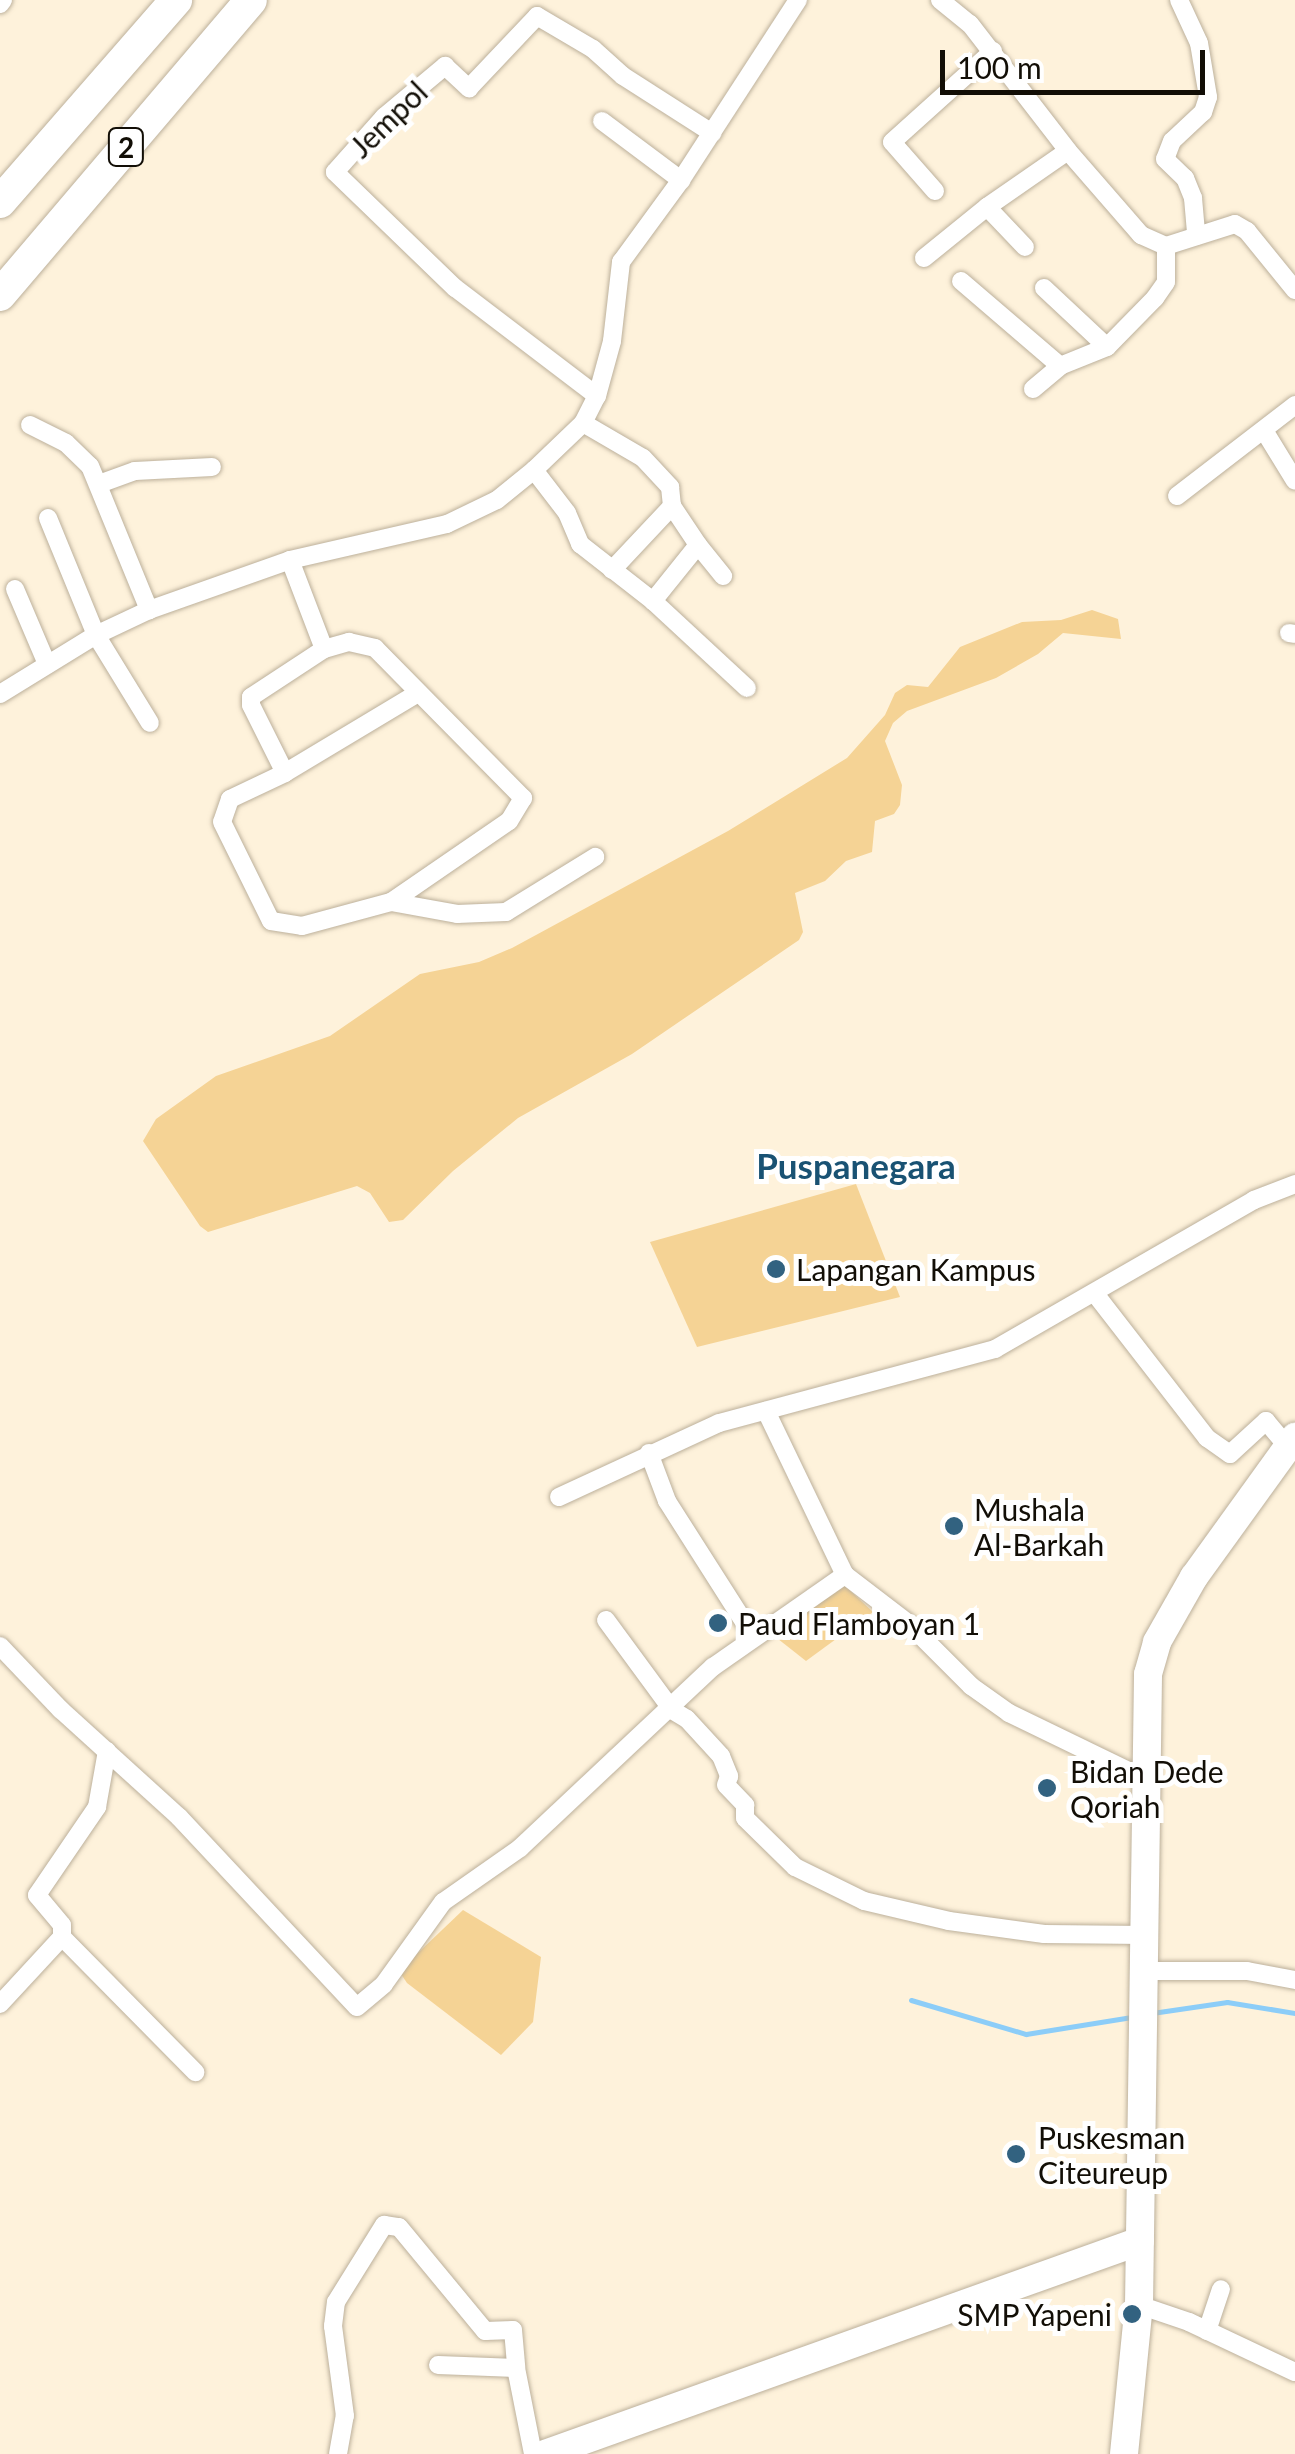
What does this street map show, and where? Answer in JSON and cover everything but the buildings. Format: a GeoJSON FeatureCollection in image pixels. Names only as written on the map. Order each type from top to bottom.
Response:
{"type":"FeatureCollection","features":[{"type":"Feature","properties":{"kind":"highway","name":"2"},"geometry":{"type":"LineString","coordinates":[[0,202],[176,0]]}},
{"type":"Feature","properties":{"kind":"highway","name":"2"},"geometry":{"type":"LineString","coordinates":[[0,295],[252,0]]}},
{"type":"Feature","properties":{"kind":"main road"},"geometry":{"type":"LineString","coordinates":[[1124,2454],[1139,2306],[1146,1696],[1157,1642],[1194,1576],[1291,1442]]}},
{"type":"Feature","properties":{"kind":"main road"},"geometry":{"type":"LineString","coordinates":[[544,2454],[1140,2241]]}},
{"type":"Feature","properties":{"kind":"street"},"geometry":{"type":"LineString","coordinates":[[1,690],[96,635],[149,610],[290,560],[447,524],[498,500],[534,470],[583,422],[597,396],[612,341],[618,270],[798,0]]}},
{"type":"Feature","properties":{"kind":"street"},"geometry":{"type":"LineString","coordinates":[[940,0],[970,24],[993,51],[1068,151],[1131,226],[1166,246],[1229,224],[1242,227],[1295,290]]}},
{"type":"Feature","properties":{"kind":"street"},"geometry":{"type":"LineString","coordinates":[[1180,0],[1199,43],[1208,97],[1203,112],[1172,141],[1165,160],[1185,178],[1193,198],[1196,236]]}},
{"type":"Feature","properties":{"kind":"street","name":"Jempol"},"geometry":{"type":"LineString","coordinates":[[597,396],[455,288],[335,172],[384,117],[445,66],[469,88],[537,16],[593,49],[622,76],[712,133]]}},
{"type":"Feature","properties":{"kind":"street"},"geometry":{"type":"LineString","coordinates":[[936,191],[892,142],[993,51]]}},
{"type":"Feature","properties":{"kind":"street"},"geometry":{"type":"LineString","coordinates":[[602,121],[681,180]]}},
{"type":"Feature","properties":{"kind":"street"},"geometry":{"type":"LineString","coordinates":[[924,258],[987,207],[1068,151]]}},
{"type":"Feature","properties":{"kind":"street"},"geometry":{"type":"LineString","coordinates":[[987,207],[1025,247]]}},
{"type":"Feature","properties":{"kind":"street"},"geometry":{"type":"LineString","coordinates":[[1033,389],[1060,366],[1107,347],[1162,289],[1168,273],[1166,246]]}},
{"type":"Feature","properties":{"kind":"street"},"geometry":{"type":"LineString","coordinates":[[961,281],[1060,366]]}},
{"type":"Feature","properties":{"kind":"street"},"geometry":{"type":"LineString","coordinates":[[1044,288],[1107,347]]}},
{"type":"Feature","properties":{"kind":"street"},"geometry":{"type":"LineString","coordinates":[[1177,496],[1295,406]]}},
{"type":"Feature","properties":{"kind":"street"},"geometry":{"type":"LineString","coordinates":[[583,422],[655,468],[670,487],[672,506],[723,576]]}},
{"type":"Feature","properties":{"kind":"street"},"geometry":{"type":"LineString","coordinates":[[30,425],[66,443],[90,466],[149,610]]}},
{"type":"Feature","properties":{"kind":"street"},"geometry":{"type":"LineString","coordinates":[[1265,432],[1295,480]]}},
{"type":"Feature","properties":{"kind":"street"},"geometry":{"type":"LineString","coordinates":[[99,484],[135,471],[212,467]]}},
{"type":"Feature","properties":{"kind":"street"},"geometry":{"type":"LineString","coordinates":[[534,470],[567,514],[580,544],[653,600],[746,688]]}},
{"type":"Feature","properties":{"kind":"street"},"geometry":{"type":"LineString","coordinates":[[612,570],[672,506]]}},
{"type":"Feature","properties":{"kind":"street"},"geometry":{"type":"LineString","coordinates":[[48,518],[96,635],[150,722]]}},
{"type":"Feature","properties":{"kind":"street"},"geometry":{"type":"LineString","coordinates":[[653,600],[698,545]]}},
{"type":"Feature","properties":{"kind":"street"},"geometry":{"type":"LineString","coordinates":[[290,560],[324,649]]}},
{"type":"Feature","properties":{"kind":"street"},"geometry":{"type":"LineString","coordinates":[[15,589],[47,664]]}},
{"type":"Feature","properties":{"kind":"street"},"geometry":{"type":"LineString","coordinates":[[285,773],[251,705],[251,696],[324,649],[350,642],[375,648],[523,798],[510,822],[391,902],[302,926],[275,923],[266,914],[222,822],[230,800],[285,773],[418,693]]}},
{"type":"Feature","properties":{"kind":"street"},"geometry":{"type":"LineString","coordinates":[[391,902],[457,914],[506,912],[596,858]]}},
{"type":"Feature","properties":{"kind":"street"},"geometry":{"type":"LineString","coordinates":[[560,1496],[719,1423],[995,1350],[1054,1314],[1096,1295],[1239,1208],[1295,1184]]}},
{"type":"Feature","properties":{"kind":"street"},"geometry":{"type":"LineString","coordinates":[[1096,1295],[1207,1438],[1230,1454],[1266,1421],[1291,1442]]}},
{"type":"Feature","properties":{"kind":"street"},"geometry":{"type":"LineString","coordinates":[[766,1411],[846,1575],[909,1624],[971,1686],[1009,1713],[1145,1779]]}},
{"type":"Feature","properties":{"kind":"street"},"geometry":{"type":"LineString","coordinates":[[649,1453],[667,1502],[753,1636]]}},
{"type":"Feature","properties":{"kind":"street"},"geometry":{"type":"LineString","coordinates":[[0,1646],[179,1817],[357,2007],[384,1984],[443,1902],[520,1848],[713,1668],[753,1636],[846,1575]]}},
{"type":"Feature","properties":{"kind":"street"},"geometry":{"type":"LineString","coordinates":[[606,1620],[672,1710],[688,1719],[721,1756],[728,1776],[726,1785],[745,1805],[745,1818],[795,1867],[864,1901],[949,1921],[1044,1934],[1145,1934]]}},
{"type":"Feature","properties":{"kind":"street"},"geometry":{"type":"LineString","coordinates":[[0,2004],[62,1937],[62,1925],[37,1895],[97,1808],[106,1751]]}},
{"type":"Feature","properties":{"kind":"street"},"geometry":{"type":"LineString","coordinates":[[62,1937],[195,2072]]}},
{"type":"Feature","properties":{"kind":"street"},"geometry":{"type":"LineString","coordinates":[[1144,1978],[1247,1971],[1295,1980]]}},
{"type":"Feature","properties":{"kind":"street"},"geometry":{"type":"LineString","coordinates":[[340,2445],[345,2416],[333,2326],[336,2302],[344,2282],[388,2223],[399,2228],[485,2330],[514,2332],[516,2368],[532,2454]]}},
{"type":"Feature","properties":{"kind":"street"},"geometry":{"type":"LineString","coordinates":[[1208,2331],[1221,2290]]}},
{"type":"Feature","properties":{"kind":"street"},"geometry":{"type":"LineString","coordinates":[[1139,2306],[1208,2331],[1295,2372]]}},
{"type":"Feature","properties":{"kind":"street"},"geometry":{"type":"LineString","coordinates":[[438,2365],[516,2368]]}},
{"type":"Feature","properties":{"kind":"shaded area"},"geometry":{"type":"Polygon","coordinates":[[[1092,610],[1118,619],[1121,639],[1063,633],[1038,654],[996,678],[907,711],[893,723],[885,741],[902,785],[900,805],[894,814],[875,821],[872,852],[846,861],[825,881],[795,893],[803,932],[799,940],[632,1054],[518,1118],[453,1171],[403,1220],[389,1222],[370,1193],[357,1186],[208,1232],[200,1226],[143,1141],[156,1119],[216,1076],[330,1036],[420,974],[479,962],[512,948],[728,831],[847,758],[885,715],[895,693],[907,685],[928,687],[960,647],[1022,622],[1061,620],[1092,610]]]}},
{"type":"Feature","properties":{"kind":"shaded area","name":"Lapangan Kampus"},"geometry":{"type":"Polygon","coordinates":[[[856,1184],[900,1297],[697,1347],[650,1242],[856,1184]]]}},
{"type":"Feature","properties":{"kind":"shaded area"},"geometry":{"type":"Polygon","coordinates":[[[843,1584],[873,1612],[806,1661],[773,1635],[843,1584]]]}},
{"type":"Feature","properties":{"kind":"shaded area"},"geometry":{"type":"Polygon","coordinates":[[[463,1910],[541,1957],[533,2022],[501,2055],[407,1983],[399,1971],[463,1910]]]}},
{"type":"Feature","properties":{"kind":"waterway"},"geometry":{"type":"LineString","coordinates":[[911,2000],[1026,2034],[1132,2017]]}},
{"type":"Feature","properties":{"kind":"waterway"},"geometry":{"type":"LineString","coordinates":[[1152,2013],[1227,2002],[1295,2013]]}},
{"type":"Feature","properties":{"kind":"place","name":"Lapangan Kampus"},"geometry":{"type":"Point","coordinates":[776,1269]}},
{"type":"Feature","properties":{"kind":"place","name":"Mushala Al-Barkah"},"geometry":{"type":"Point","coordinates":[954,1526]}},
{"type":"Feature","properties":{"kind":"place","name":"Paud Flamboyan 1"},"geometry":{"type":"Point","coordinates":[718,1623]}},
{"type":"Feature","properties":{"kind":"place","name":"Bidan Dede Qoriah"},"geometry":{"type":"Point","coordinates":[1047,1788]}},
{"type":"Feature","properties":{"kind":"place","name":"Puskesman Citeureup"},"geometry":{"type":"Point","coordinates":[1016,2154]}},
{"type":"Feature","properties":{"kind":"place","name":"SMP Yapeni"},"geometry":{"type":"Point","coordinates":[1132,2314]}},
{"type":"Feature","properties":{"kind":"district","name":"Puspanegara"},"geometry":{"type":"Point","coordinates":[856,1165]}}]}
